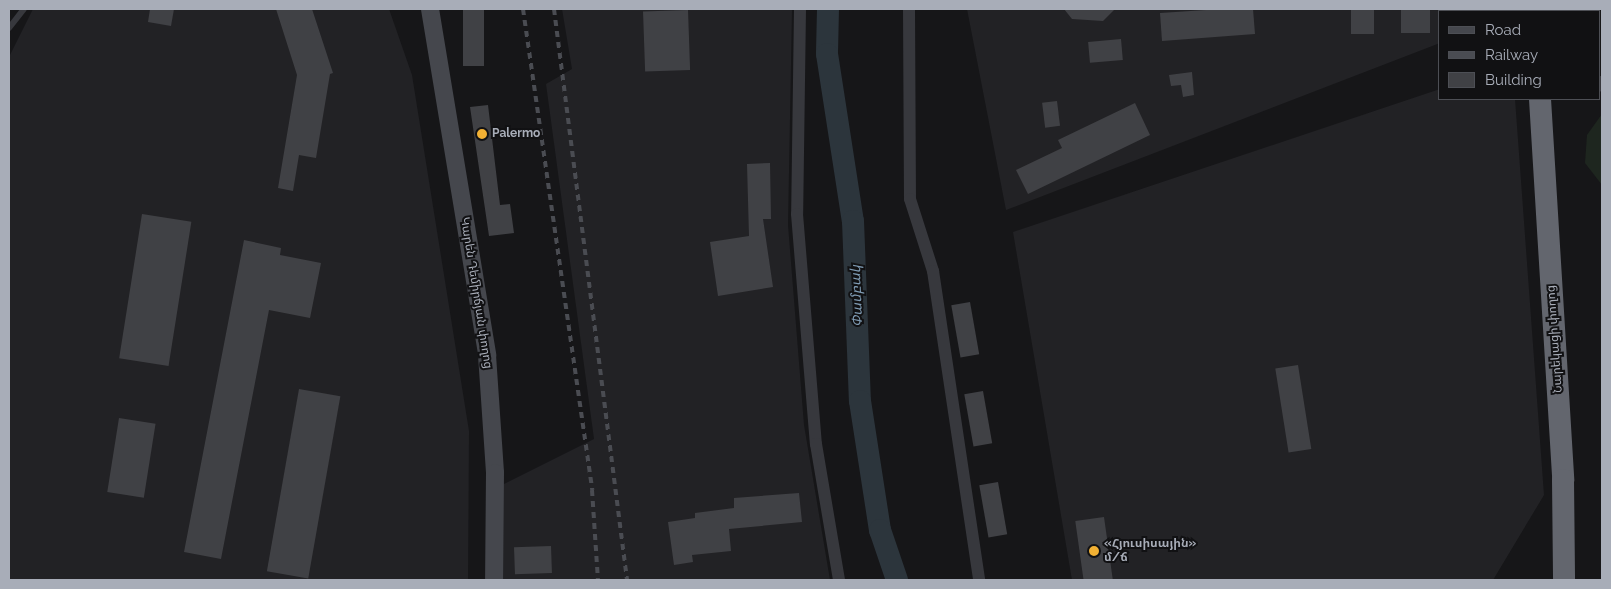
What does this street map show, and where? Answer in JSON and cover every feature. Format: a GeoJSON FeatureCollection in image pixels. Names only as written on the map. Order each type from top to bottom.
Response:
{"type":"FeatureCollection","features":[{"type":"Feature","properties":{"kind":"highway","name":"Նարեկացի փողոց"},"geometry":{"type":"LineString","coordinates":[[1540,100],[1564,480],[1564,580]]}},
{"type":"Feature","properties":{"kind":"main road","name":"Կարեն Դեմիրճյան փողոց"},"geometry":{"type":"LineString","coordinates":[[430,9],[487,355],[496,473],[494,580]]}},
{"type":"Feature","properties":{"kind":"street"},"geometry":{"type":"LineString","coordinates":[[800,9],[797,214],[816,444],[839,580]]}},
{"type":"Feature","properties":{"kind":"street"},"geometry":{"type":"LineString","coordinates":[[909,9],[910,200],[933,271],[979,580]]}},
{"type":"Feature","properties":{"kind":"lane"},"geometry":{"type":"LineString","coordinates":[[9,28],[24,9]]}},
{"type":"Feature","properties":{"kind":"shaded area"},"geometry":{"type":"Polygon","coordinates":[[[33,9],[389,9],[412,75],[469,431],[468,580],[9,580],[9,57],[33,9]]]}},
{"type":"Feature","properties":{"kind":"shaded area"},"geometry":{"type":"Polygon","coordinates":[[[562,9],[792,9],[788,225],[804,425],[830,580],[500,580],[502,485],[594,439],[546,84],[572,69],[562,9]]]}},
{"type":"Feature","properties":{"kind":"shaded area"},"geometry":{"type":"Polygon","coordinates":[[[967,9],[1498,10],[1438,10],[1438,44],[1006,210],[967,9]]]}},
{"type":"Feature","properties":{"kind":"shaded area"},"geometry":{"type":"Polygon","coordinates":[[[1438,90],[1438,100],[1515,100],[1544,495],[1493,580],[1072,580],[1013,232],[1438,90]]]}},
{"type":"Feature","properties":{"kind":"shaded area"},"geometry":{"type":"Polygon","coordinates":[[[1602,114],[1602,185],[1585,163],[1587,135],[1602,114]]]}},
{"type":"Feature","properties":{"kind":"building"},"geometry":{"type":"Polygon","coordinates":[[[150,9],[174,9],[171,26],[148,22],[150,9]]]}},
{"type":"Feature","properties":{"kind":"building"},"geometry":{"type":"Polygon","coordinates":[[[276,9],[312,9],[333,73],[330,74],[316,158],[299,155],[293,191],[278,188],[297,75],[276,9]]]}},
{"type":"Feature","properties":{"kind":"building"},"geometry":{"type":"Polygon","coordinates":[[[463,9],[484,9],[484,66],[463,66],[463,9]]]}},
{"type":"Feature","properties":{"kind":"building"},"geometry":{"type":"Polygon","coordinates":[[[1064,9],[1115,9],[1103,21],[1072,19],[1064,9]]]}},
{"type":"Feature","properties":{"kind":"building"},"geometry":{"type":"Polygon","coordinates":[[[1253,9],[1255,34],[1162,41],[1160,13],[1253,9]]]}},
{"type":"Feature","properties":{"kind":"building"},"geometry":{"type":"Polygon","coordinates":[[[1351,9],[1374,9],[1374,34],[1351,34],[1351,9]]]}},
{"type":"Feature","properties":{"kind":"building"},"geometry":{"type":"Polygon","coordinates":[[[1401,9],[1430,9],[1430,33],[1401,33],[1401,9]]]}},
{"type":"Feature","properties":{"kind":"building"},"geometry":{"type":"Polygon","coordinates":[[[688,10],[690,70],[645,72],[643,12],[688,10]]]}},
{"type":"Feature","properties":{"kind":"building"},"geometry":{"type":"Polygon","coordinates":[[[1121,39],[1123,60],[1090,63],[1088,42],[1121,39]]]}},
{"type":"Feature","properties":{"kind":"building"},"geometry":{"type":"Polygon","coordinates":[[[1192,72],[1194,95],[1183,97],[1181,85],[1171,86],[1169,75],[1192,72]]]}},
{"type":"Feature","properties":{"kind":"building"},"geometry":{"type":"Polygon","coordinates":[[[1057,101],[1060,126],[1045,128],[1042,103],[1057,101]]]}},
{"type":"Feature","properties":{"kind":"building"},"geometry":{"type":"Polygon","coordinates":[[[1135,103],[1150,135],[1028,194],[1016,170],[1062,148],[1058,140],[1135,103]]]}},
{"type":"Feature","properties":{"kind":"building"},"geometry":{"type":"Polygon","coordinates":[[[488,105],[500,205],[510,204],[514,233],[489,236],[470,107],[488,105]]]}},
{"type":"Feature","properties":{"kind":"building"},"geometry":{"type":"Polygon","coordinates":[[[770,163],[771,219],[763,219],[773,287],[718,296],[710,242],[749,236],[747,164],[770,163]]]}},
{"type":"Feature","properties":{"kind":"building"},"geometry":{"type":"Polygon","coordinates":[[[142,214],[191,222],[169,366],[119,358],[142,214]]]}},
{"type":"Feature","properties":{"kind":"building"},"geometry":{"type":"Polygon","coordinates":[[[244,240],[281,248],[280,255],[321,263],[310,318],[269,310],[221,559],[184,552],[244,240]]]}},
{"type":"Feature","properties":{"kind":"building"},"geometry":{"type":"Polygon","coordinates":[[[970,302],[979,354],[960,357],[951,305],[970,302]]]}},
{"type":"Feature","properties":{"kind":"building"},"geometry":{"type":"Polygon","coordinates":[[[1298,365],[1311,449],[1289,453],[1275,369],[1298,365]]]}},
{"type":"Feature","properties":{"kind":"building"},"geometry":{"type":"Polygon","coordinates":[[[299,389],[340,396],[308,578],[267,571],[299,389]]]}},
{"type":"Feature","properties":{"kind":"building"},"geometry":{"type":"Polygon","coordinates":[[[983,391],[992,443],[973,446],[964,394],[983,391]]]}},
{"type":"Feature","properties":{"kind":"building"},"geometry":{"type":"Polygon","coordinates":[[[119,418],[156,424],[144,498],[107,492],[119,418]]]}},
{"type":"Feature","properties":{"kind":"building"},"geometry":{"type":"Polygon","coordinates":[[[998,482],[1007,534],[988,537],[979,485],[998,482]]]}},
{"type":"Feature","properties":{"kind":"building"},"geometry":{"type":"Polygon","coordinates":[[[799,493],[802,522],[729,529],[731,551],[692,555],[693,562],[674,565],[668,522],[695,518],[695,513],[734,508],[734,498],[799,493]]]}},
{"type":"Feature","properties":{"kind":"building","name":"«Հյուսիսային» մ/ճ"},"geometry":{"type":"Polygon","coordinates":[[[1104,517],[1113,580],[1084,580],[1075,521],[1104,517]]]}},
{"type":"Feature","properties":{"kind":"building"},"geometry":{"type":"Polygon","coordinates":[[[551,546],[552,573],[515,574],[514,547],[551,546]]]}},
{"type":"Feature","properties":{"kind":"waterway","name":"Փամբակ"},"geometry":{"type":"LineString","coordinates":[[828,9],[827,54],[853,221],[860,401],[880,530],[897,580]]}},
{"type":"Feature","properties":{"kind":"railway"},"geometry":{"type":"LineString","coordinates":[[523,9],[592,490],[598,580]]}},
{"type":"Feature","properties":{"kind":"railway"},"geometry":{"type":"LineString","coordinates":[[554,9],[627,580]]}},
{"type":"Feature","properties":{"kind":"place","name":"Palermo"},"geometry":{"type":"Point","coordinates":[482,134]}},
{"type":"Feature","properties":{"kind":"place","name":"«Հյուսիսային» մ/ճ"},"geometry":{"type":"Point","coordinates":[1094,551]}}]}
